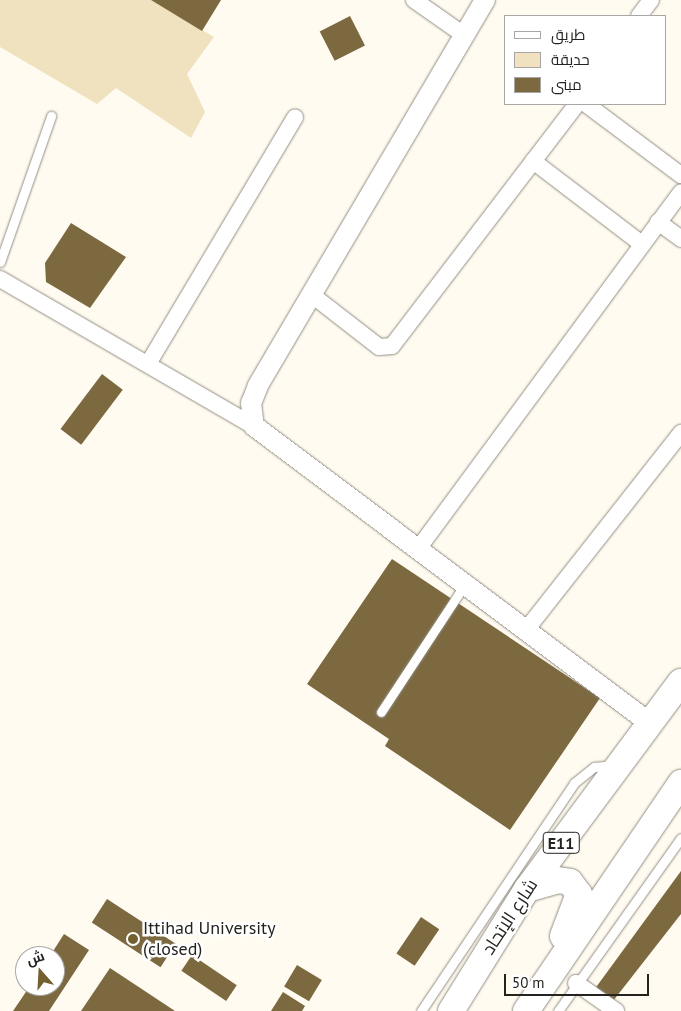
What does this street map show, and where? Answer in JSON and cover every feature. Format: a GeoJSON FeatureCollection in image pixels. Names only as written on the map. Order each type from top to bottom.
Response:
{"type":"FeatureCollection","features":[{"type":"Feature","properties":{"kind":"main road","name":"شارع الإتحاد"},"geometry":{"type":"LineString","coordinates":[[451,1011],[527,889],[681,682]]}},
{"type":"Feature","properties":{"kind":"main road"},"geometry":{"type":"LineString","coordinates":[[526,1011],[681,783]]}},
{"type":"Feature","properties":{"kind":"main road"},"geometry":{"type":"LineString","coordinates":[[526,1011],[577,908],[579,894],[570,882],[558,880],[527,889]]}},
{"type":"Feature","properties":{"kind":"street"},"geometry":{"type":"LineString","coordinates":[[414,0],[464,35]]}},
{"type":"Feature","properties":{"kind":"street"},"geometry":{"type":"LineString","coordinates":[[254,426],[251,403],[258,386],[485,0]]}},
{"type":"Feature","properties":{"kind":"street"},"geometry":{"type":"LineString","coordinates":[[641,15],[651,0]]}},
{"type":"Feature","properties":{"kind":"street"},"geometry":{"type":"LineString","coordinates":[[312,295],[379,347],[392,346],[576,105]]}},
{"type":"Feature","properties":{"kind":"street"},"geometry":{"type":"LineString","coordinates":[[587,105],[681,175]]}},
{"type":"Feature","properties":{"kind":"street"},"geometry":{"type":"LineString","coordinates":[[148,364],[294,116]]}},
{"type":"Feature","properties":{"kind":"street"},"geometry":{"type":"LineString","coordinates":[[533,161],[642,244]]}},
{"type":"Feature","properties":{"kind":"street"},"geometry":{"type":"LineString","coordinates":[[418,549],[681,192]]}},
{"type":"Feature","properties":{"kind":"street"},"geometry":{"type":"LineString","coordinates":[[658,222],[681,239]]}},
{"type":"Feature","properties":{"kind":"street"},"geometry":{"type":"LineString","coordinates":[[0,279],[254,426],[650,723]]}},
{"type":"Feature","properties":{"kind":"street"},"geometry":{"type":"LineString","coordinates":[[526,630],[681,433]]}},
{"type":"Feature","properties":{"kind":"street"},"geometry":{"type":"LineString","coordinates":[[576,983],[616,1011]]}},
{"type":"Feature","properties":{"kind":"lane"},"geometry":{"type":"LineString","coordinates":[[0,262],[51,116]]}},
{"type":"Feature","properties":{"kind":"lane"},"geometry":{"type":"LineString","coordinates":[[381,712],[465,584]]}},
{"type":"Feature","properties":{"kind":"lane"},"geometry":{"type":"LineString","coordinates":[[422,1011],[574,783],[594,767],[619,765]]}},
{"type":"Feature","properties":{"kind":"lane"},"geometry":{"type":"LineString","coordinates":[[558,1011],[576,983],[681,838]]}},
{"type":"Feature","properties":{"kind":"green space"},"geometry":{"type":"Polygon","coordinates":[[[0,0],[151,0],[214,37],[187,74],[205,112],[191,138],[116,88],[97,104],[0,47],[0,0]]]}},
{"type":"Feature","properties":{"kind":"building"},"geometry":{"type":"Polygon","coordinates":[[[151,0],[221,0],[202,31],[151,0]]]}},
{"type":"Feature","properties":{"kind":"building"},"geometry":{"type":"Polygon","coordinates":[[[350,16],[365,45],[335,61],[320,31],[350,16]]]}},
{"type":"Feature","properties":{"kind":"building"},"geometry":{"type":"Polygon","coordinates":[[[71,223],[126,257],[90,308],[46,282],[45,263],[71,223]]]}},
{"type":"Feature","properties":{"kind":"building"},"geometry":{"type":"Polygon","coordinates":[[[102,374],[123,390],[81,445],[60,429],[102,374]]]}},
{"type":"Feature","properties":{"kind":"building"},"geometry":{"type":"Polygon","coordinates":[[[392,559],[600,698],[510,830],[385,746],[389,739],[307,684],[392,559]]]}},
{"type":"Feature","properties":{"kind":"building"},"geometry":{"type":"Polygon","coordinates":[[[681,871],[681,914],[613,1001],[594,990],[681,871]]]}},
{"type":"Feature","properties":{"kind":"building"},"geometry":{"type":"Polygon","coordinates":[[[107,899],[176,944],[161,967],[92,922],[107,899]]]}},
{"type":"Feature","properties":{"kind":"building"},"geometry":{"type":"Polygon","coordinates":[[[421,917],[439,929],[415,966],[396,953],[421,917]]]}},
{"type":"Feature","properties":{"kind":"building"},"geometry":{"type":"Polygon","coordinates":[[[64,934],[89,950],[65,987],[65,946],[56,946],[64,934]]]}},
{"type":"Feature","properties":{"kind":"building"},"geometry":{"type":"Polygon","coordinates":[[[192,955],[237,985],[226,1001],[181,971],[192,955]]]}},
{"type":"Feature","properties":{"kind":"building"},"geometry":{"type":"Polygon","coordinates":[[[297,965],[322,980],[309,1001],[284,986],[297,965]]]}},
{"type":"Feature","properties":{"kind":"building"},"geometry":{"type":"Polygon","coordinates":[[[110,968],[175,1011],[81,1011],[110,968]]]}},
{"type":"Feature","properties":{"kind":"building"},"geometry":{"type":"Polygon","coordinates":[[[283,992],[305,1006],[302,1011],[271,1011],[283,992]]]}},
{"type":"Feature","properties":{"kind":"building"},"geometry":{"type":"Polygon","coordinates":[[[23,996],[59,996],[49,1011],[13,1011],[23,996]]]}},
{"type":"Feature","properties":{"kind":"place","name":"Ittihad University (closed)"},"geometry":{"type":"Point","coordinates":[133,939]}}]}
